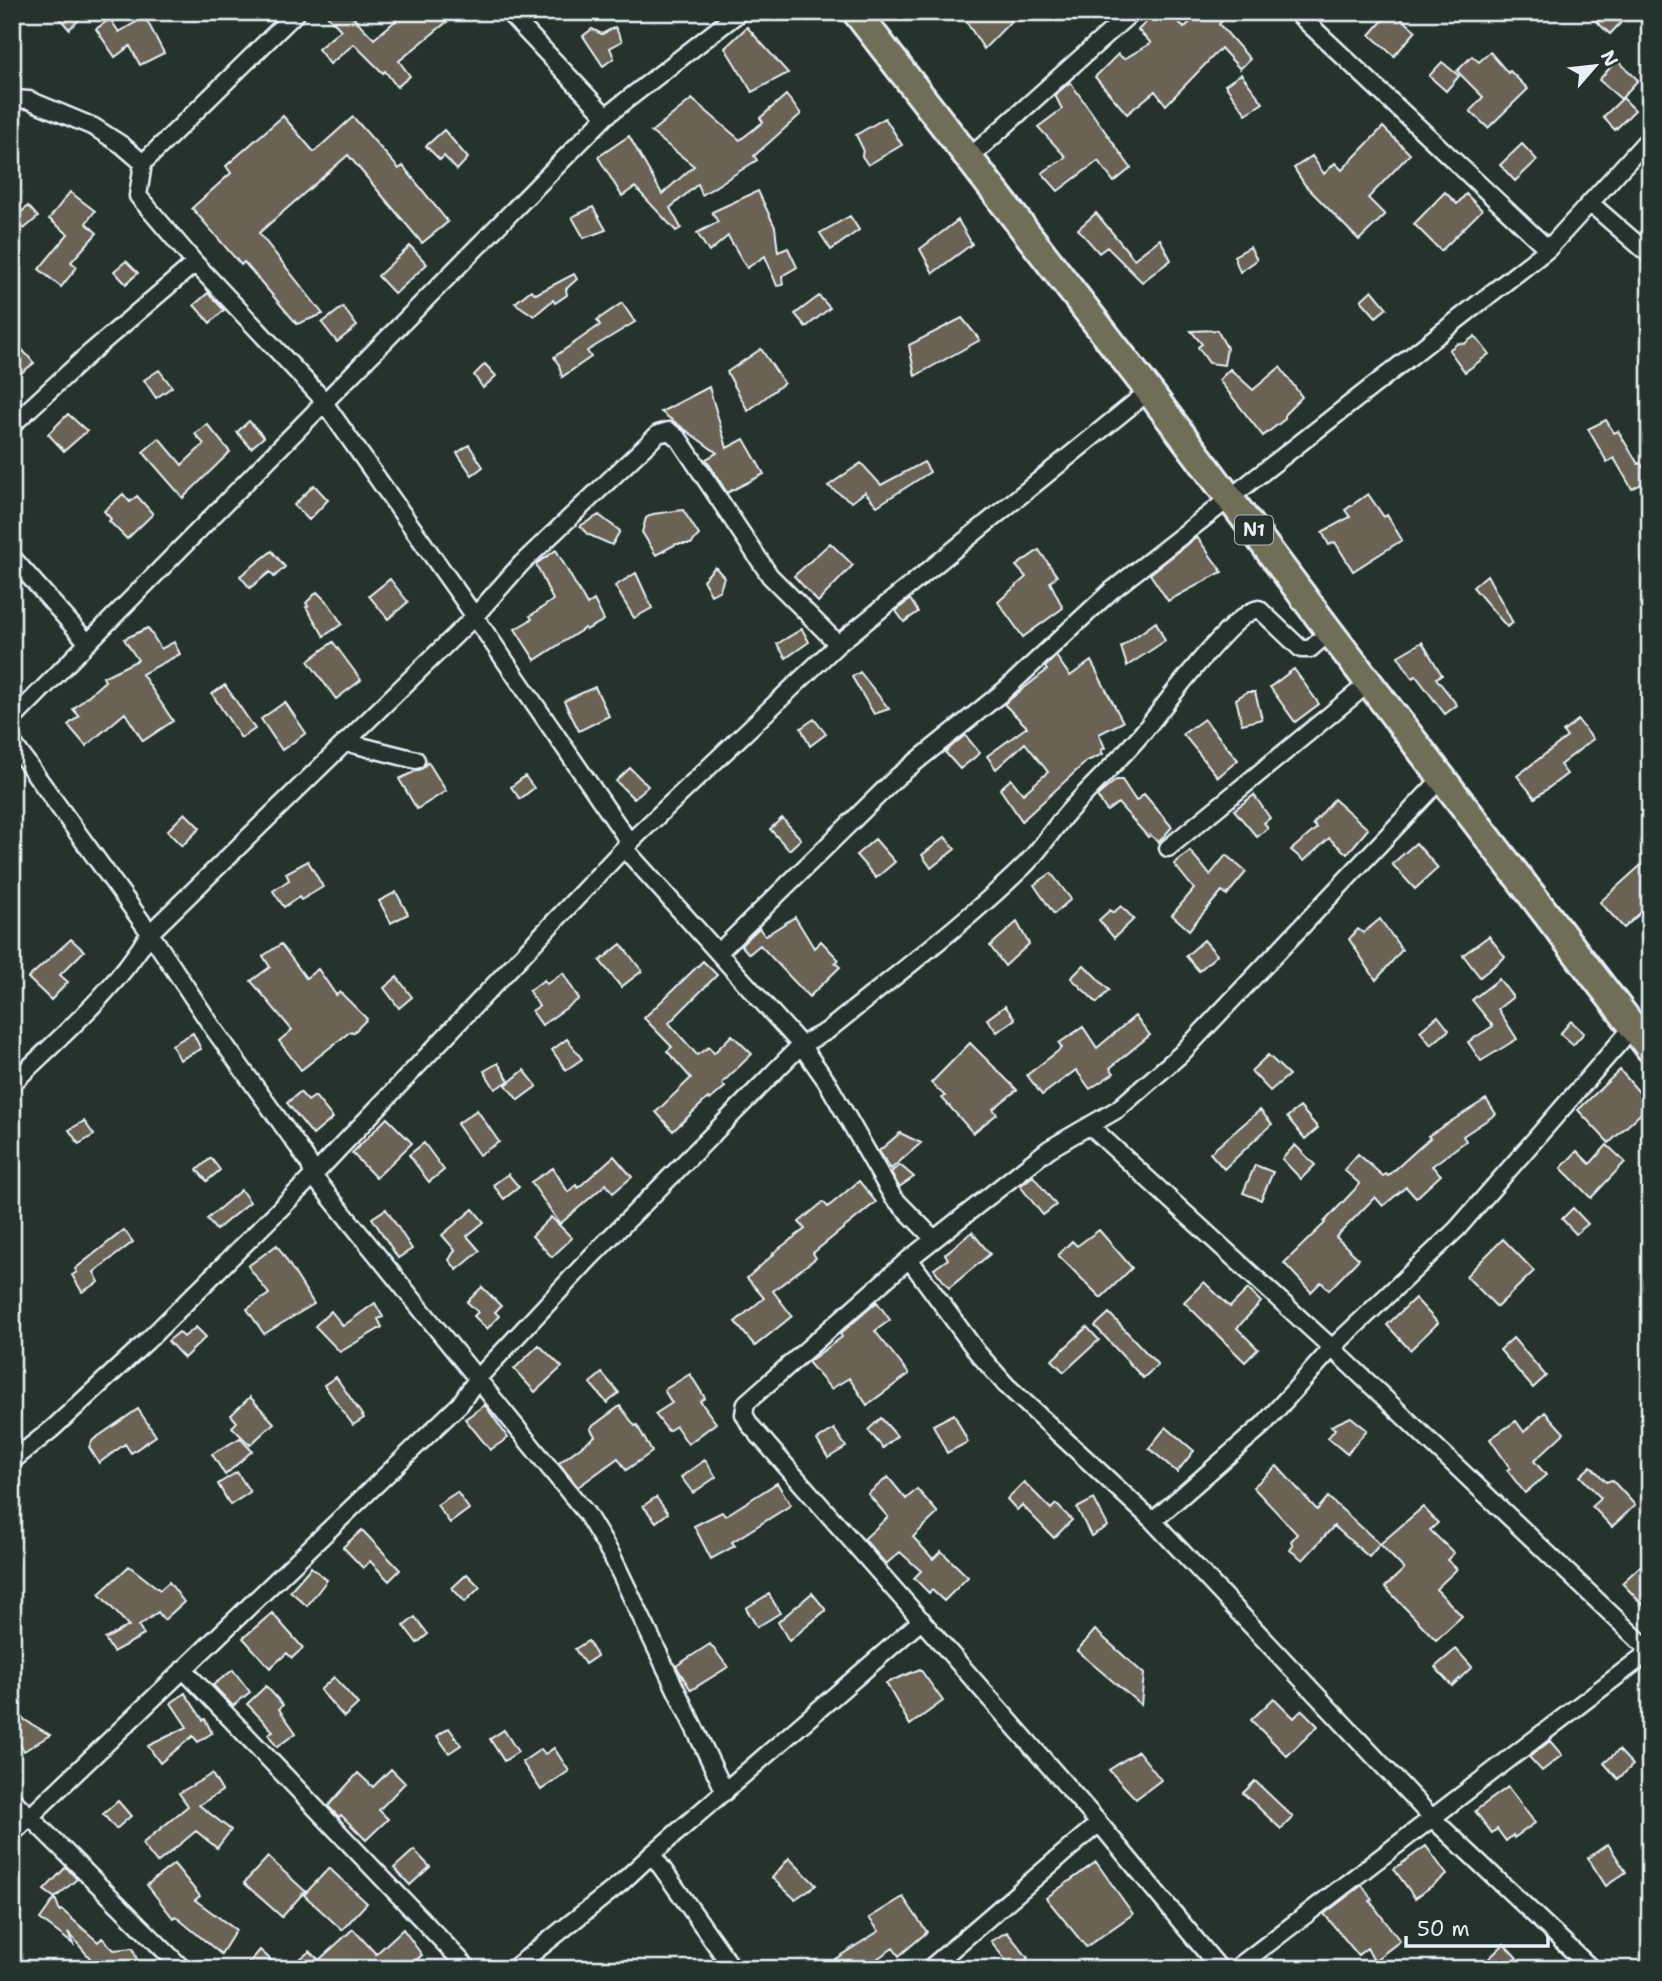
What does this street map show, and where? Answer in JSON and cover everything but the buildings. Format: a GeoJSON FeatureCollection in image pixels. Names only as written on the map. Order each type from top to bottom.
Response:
{"type":"FeatureCollection","features":[{"type":"Feature","properties":{"kind":"highway","name":"N1"},"geometry":{"type":"LineString","coordinates":[[856,12],[1149,390],[1330,632],[1650,1049]]}},
{"type":"Feature","properties":{"kind":"street"},"geometry":{"type":"LineString","coordinates":[[297,12],[143,163],[138,196],[195,263],[325,403],[474,616],[627,846],[801,1045],[827,1082],[893,1197],[934,1239]]}},
{"type":"Feature","properties":{"kind":"street"},"geometry":{"type":"LineString","coordinates":[[508,12],[606,116]]}},
{"type":"Feature","properties":{"kind":"street"},"geometry":{"type":"LineString","coordinates":[[12,720],[606,116],[740,12]]}},
{"type":"Feature","properties":{"kind":"street"},"geometry":{"type":"LineString","coordinates":[[969,159],[1132,12]]}},
{"type":"Feature","properties":{"kind":"street"},"geometry":{"type":"LineString","coordinates":[[1296,12],[1548,249]]}},
{"type":"Feature","properties":{"kind":"street"},"geometry":{"type":"LineString","coordinates":[[12,99],[29,100],[94,127],[143,163]]}},
{"type":"Feature","properties":{"kind":"street"},"geometry":{"type":"LineString","coordinates":[[718,953],[897,777],[1005,690],[1111,591],[1548,249],[1650,137]]}},
{"type":"Feature","properties":{"kind":"street"},"geometry":{"type":"LineString","coordinates":[[1590,204],[1650,255]]}},
{"type":"Feature","properties":{"kind":"street"},"geometry":{"type":"LineString","coordinates":[[12,425],[91,352],[195,263]]}},
{"type":"Feature","properties":{"kind":"street"},"geometry":{"type":"LineString","coordinates":[[12,1461],[52,1429],[146,1342],[313,1177],[627,846],[838,644],[1149,390]]}},
{"type":"Feature","properties":{"kind":"street"},"geometry":{"type":"LineString","coordinates":[[12,1084],[127,969],[150,933],[474,616],[521,564],[658,434],[669,430],[679,439],[770,576],[838,644]]}},
{"type":"Feature","properties":{"kind":"street"},"geometry":{"type":"LineString","coordinates":[[12,557],[88,643]]}},
{"type":"Feature","properties":{"kind":"street"},"geometry":{"type":"LineString","coordinates":[[12,1834],[460,1404],[477,1379],[591,1257],[801,1045],[827,1031],[1026,864],[1068,813],[1144,731],[1201,660],[1244,616],[1254,609],[1259,609],[1301,649],[1310,649],[1330,632]]}},
{"type":"Feature","properties":{"kind":"street"},"geometry":{"type":"LineString","coordinates":[[1168,848],[1370,682]]}},
{"type":"Feature","properties":{"kind":"street"},"geometry":{"type":"LineString","coordinates":[[345,742],[416,760]]}},
{"type":"Feature","properties":{"kind":"street"},"geometry":{"type":"LineString","coordinates":[[12,743],[150,933],[213,1028],[299,1148],[310,1165],[313,1177],[586,1513],[612,1556],[725,1792]]}},
{"type":"Feature","properties":{"kind":"street"},"geometry":{"type":"LineString","coordinates":[[1220,1969],[1099,1823],[750,1425],[744,1414],[746,1402],[908,1259],[1032,1161],[1118,1109],[1181,1054],[1443,777]]}},
{"type":"Feature","properties":{"kind":"street"},"geometry":{"type":"LineString","coordinates":[[1153,1521],[1245,1443],[1332,1348],[1457,1229],[1633,1027]]}},
{"type":"Feature","properties":{"kind":"street"},"geometry":{"type":"LineString","coordinates":[[1090,1126],[1332,1348],[1650,1651],[1235,1969]]}},
{"type":"Feature","properties":{"kind":"street"},"geometry":{"type":"LineString","coordinates":[[908,1259],[977,1352],[1006,1385],[1153,1521],[1432,1818],[1582,1966]]}},
{"type":"Feature","properties":{"kind":"street"},"geometry":{"type":"LineString","coordinates":[[513,1969],[604,1898],[922,1620]]}},
{"type":"Feature","properties":{"kind":"street"},"geometry":{"type":"LineString","coordinates":[[183,1669],[469,1969]]}},
{"type":"Feature","properties":{"kind":"street"},"geometry":{"type":"LineString","coordinates":[[12,1799],[183,1969]]}},
{"type":"Feature","properties":{"kind":"street"},"geometry":{"type":"LineString","coordinates":[[929,1969],[1099,1823]]}},
{"type":"Feature","properties":{"kind":"street"},"geometry":{"type":"LineString","coordinates":[[652,1854],[733,1969]]}}]}
